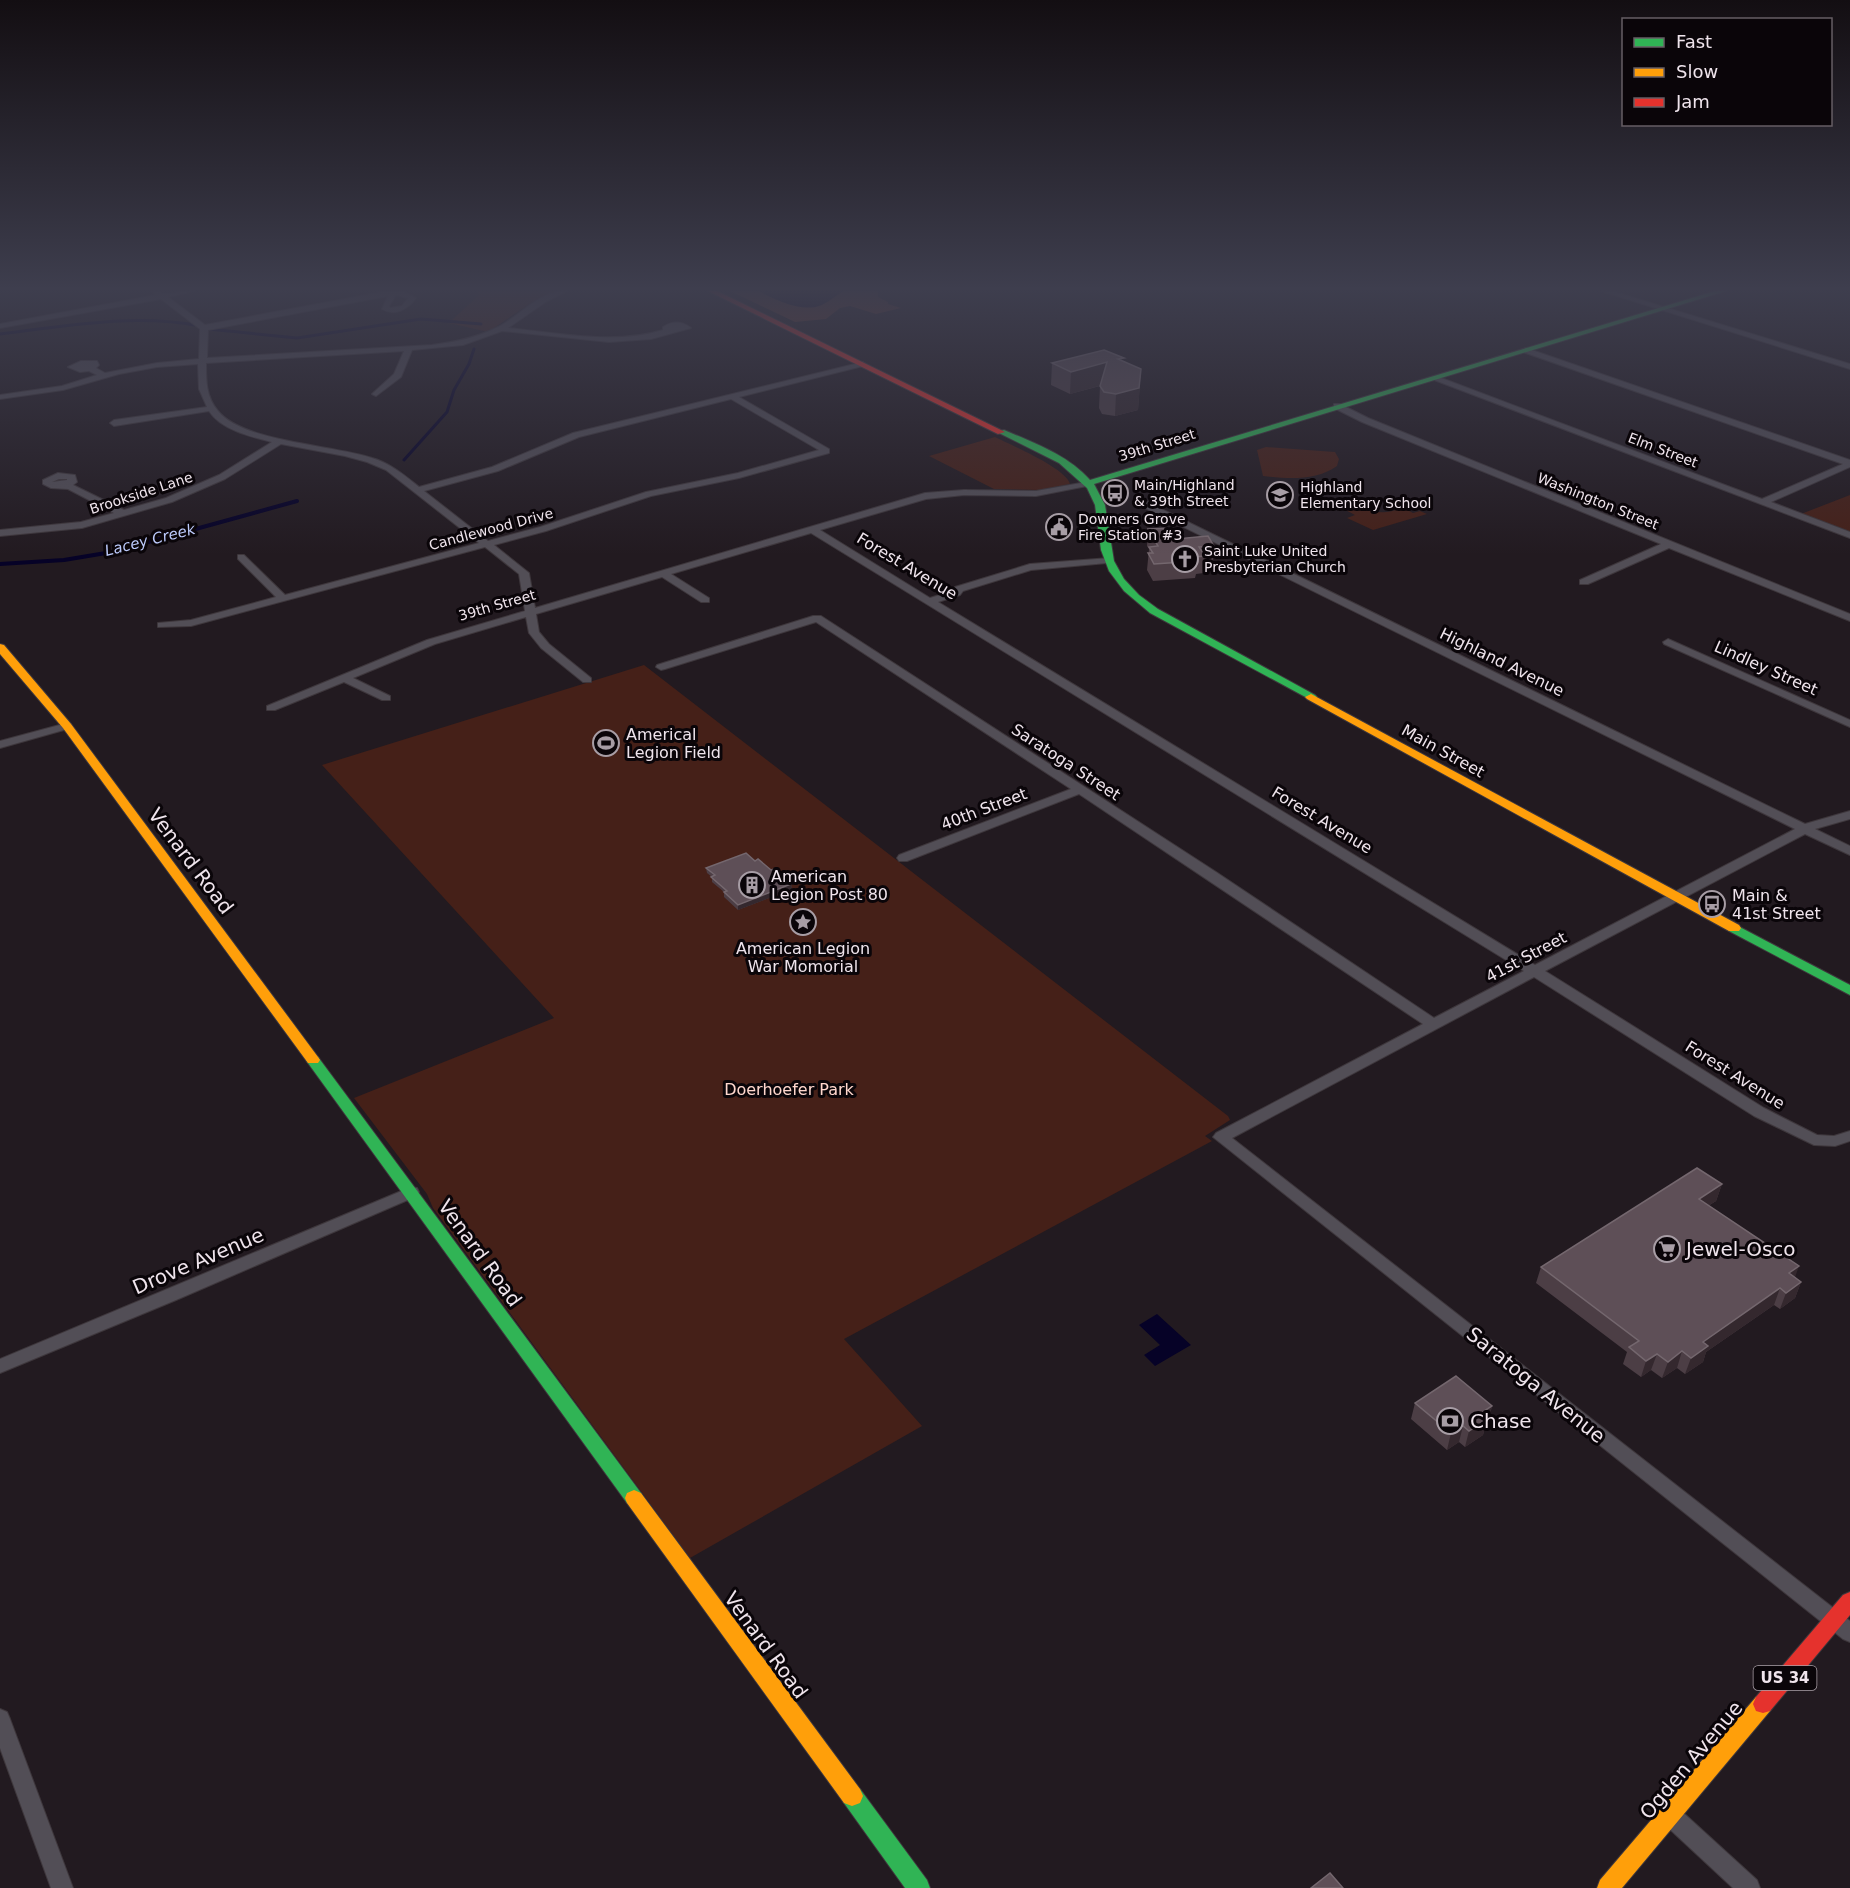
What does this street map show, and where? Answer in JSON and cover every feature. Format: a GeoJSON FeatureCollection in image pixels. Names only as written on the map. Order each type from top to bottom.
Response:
{"type":"FeatureCollection","features":[{"type":"Feature","properties":{"kind":"street"},"geometry":{"type":"LineString","coordinates":[[0,397],[63,388],[93,379]]}},
{"type":"Feature","properties":{"kind":"street"},"geometry":{"type":"LineString","coordinates":[[204,379],[204,393],[209,409],[236,427],[278,442],[368,458],[389,468],[524,573],[533,630],[537,638],[587,681]]}},
{"type":"Feature","properties":{"kind":"street"},"geometry":{"type":"LineString","coordinates":[[376,394],[393,379]]}},
{"type":"Feature","properties":{"kind":"street"},"geometry":{"type":"LineString","coordinates":[[417,490],[495,469],[576,435],[800,379]]}},
{"type":"Feature","properties":{"kind":"street"},"geometry":{"type":"LineString","coordinates":[[891,379],[1054,458],[1089,483]]}},
{"type":"Feature","properties":{"kind":"street","name":"39th Street"},"geometry":{"type":"LineString","coordinates":[[271,708],[415,647],[811,529],[939,493],[1027,494],[1067,489],[1429,379]]}},
{"type":"Feature","properties":{"kind":"street","name":"Elm Street"},"geometry":{"type":"LineString","coordinates":[[1436,379],[1850,535]]}},
{"type":"Feature","properties":{"kind":"street"},"geometry":{"type":"LineString","coordinates":[[1609,379],[1850,464]]}},
{"type":"Feature","properties":{"kind":"street","name":"Candlewood Drive"},"geometry":{"type":"LineString","coordinates":[[162,625],[190,623],[568,522],[649,494],[739,475],[826,451],[732,396]]}},
{"type":"Feature","properties":{"kind":"street","name":"Washington Street"},"geometry":{"type":"LineString","coordinates":[[1338,406],[1365,420],[1850,618]]}},
{"type":"Feature","properties":{"kind":"street"},"geometry":{"type":"LineString","coordinates":[[114,423],[209,409]]}},
{"type":"Feature","properties":{"kind":"street","name":"Brookside Lane"},"geometry":{"type":"LineString","coordinates":[[0,533],[65,528],[124,514],[212,483],[278,442]]}},
{"type":"Feature","properties":{"kind":"street"},"geometry":{"type":"LineString","coordinates":[[1763,502],[1850,464]]}},
{"type":"Feature","properties":{"kind":"street","name":"Main Street"},"geometry":{"type":"LineString","coordinates":[[1089,483],[1101,504],[1107,560],[1125,588],[1154,611],[1850,991]]}},
{"type":"Feature","properties":{"kind":"street"},"geometry":{"type":"LineString","coordinates":[[65,484],[124,514]]}},
{"type":"Feature","properties":{"kind":"street","name":"Highland Avenue"},"geometry":{"type":"LineString","coordinates":[[1140,502],[1850,851]]}},
{"type":"Feature","properties":{"kind":"street","name":"Forest Avenue"},"geometry":{"type":"LineString","coordinates":[[811,529],[1536,972],[1759,1112],[1814,1140],[1835,1141],[1850,1136]]}},
{"type":"Feature","properties":{"kind":"street"},"geometry":{"type":"LineString","coordinates":[[1584,582],[1670,544]]}},
{"type":"Feature","properties":{"kind":"street"},"geometry":{"type":"LineString","coordinates":[[242,557],[283,598]]}},
{"type":"Feature","properties":{"kind":"street"},"geometry":{"type":"LineString","coordinates":[[930,601],[1047,566],[1048,563],[1107,560]]}},
{"type":"Feature","properties":{"kind":"street"},"geometry":{"type":"LineString","coordinates":[[663,573],[705,600]]}},
{"type":"Feature","properties":{"kind":"street","name":"Saratoga Street"},"geometry":{"type":"LineString","coordinates":[[660,667],[817,618],[1239,894],[1434,1025]]}},
{"type":"Feature","properties":{"kind":"street","name":"Lindley Street"},"geometry":{"type":"LineString","coordinates":[[1668,642],[1850,724]]}},
{"type":"Feature","properties":{"kind":"street","name":"Venard Road"},"geometry":{"type":"LineString","coordinates":[[0,647],[67,726],[411,1192],[919,1888]]}},
{"type":"Feature","properties":{"kind":"street"},"geometry":{"type":"LineString","coordinates":[[342,677],[386,698]]}},
{"type":"Feature","properties":{"kind":"street"},"geometry":{"type":"LineString","coordinates":[[0,745],[67,726]]}},
{"type":"Feature","properties":{"kind":"street","name":"40th Street"},"geometry":{"type":"LineString","coordinates":[[903,858],[1078,790]]}},
{"type":"Feature","properties":{"kind":"street","name":"41st Street"},"geometry":{"type":"LineString","coordinates":[[1221,1137],[1805,829],[1850,815]]}},
{"type":"Feature","properties":{"kind":"street","name":"Saratoga Avenue"},"geometry":{"type":"LineString","coordinates":[[1221,1137],[1850,1633]]}},
{"type":"Feature","properties":{"kind":"street","name":"Drove Avenue"},"geometry":{"type":"LineString","coordinates":[[0,1366],[170,1296],[411,1192]]}},
{"type":"Feature","properties":{"kind":"street","name":"Ogden Avenue"},"geometry":{"type":"LineString","coordinates":[[1608,1888],[1850,1601]]}},
{"type":"Feature","properties":{"kind":"street"},"geometry":{"type":"LineString","coordinates":[[0,1719],[62,1888]]}},
{"type":"Feature","properties":{"kind":"street"},"geometry":{"type":"LineString","coordinates":[[1670,1815],[1749,1888]]}},
{"type":"Feature","properties":{"kind":"green space"},"geometry":{"type":"Polygon","coordinates":[[[995,437],[1049,464],[1059,471],[1070,484],[1040,490],[994,489],[929,456],[995,437]]]}},
{"type":"Feature","properties":{"kind":"green space"},"geometry":{"type":"Polygon","coordinates":[[[1266,447],[1335,452],[1339,459],[1337,466],[1311,477],[1263,476],[1257,450],[1266,447]]]}},
{"type":"Feature","properties":{"kind":"green space"},"geometry":{"type":"Polygon","coordinates":[[[1850,495],[1850,533],[1801,514],[1850,495]]]}},
{"type":"Feature","properties":{"kind":"green space"},"geometry":{"type":"Polygon","coordinates":[[[1352,504],[1378,512],[1404,508],[1413,513],[1420,511],[1427,514],[1373,530],[1347,518],[1355,515],[1340,507],[1352,504]]]}},
{"type":"Feature","properties":{"kind":"green space","name":"Doerhoefer Park"},"geometry":{"type":"Polygon","coordinates":[[[644,665],[1228,1116],[1230,1120],[1205,1136],[1212,1141],[844,1339],[922,1426],[690,1558],[433,1208],[427,1194],[354,1098],[554,1018],[322,765],[644,665]]]}},
{"type":"Feature","properties":{"kind":"shaded area"},"geometry":{"type":"Polygon","coordinates":[[[1157,1314],[1191,1345],[1155,1366],[1144,1355],[1160,1345],[1139,1325],[1157,1314]]]}},
{"type":"Feature","properties":{"kind":"building"},"geometry":{"type":"Polygon","coordinates":[[[1102,379],[1140,379],[1139,388],[1116,394],[1104,392],[1100,386],[1102,379]]]}},
{"type":"Feature","properties":{"kind":"building"},"geometry":{"type":"Polygon","coordinates":[[[1170,528],[1176,539],[1208,536],[1214,546],[1199,547],[1205,556],[1194,557],[1197,561],[1154,564],[1148,553],[1153,553],[1149,547],[1158,546],[1148,529],[1170,528]]]}},
{"type":"Feature","properties":{"kind":"building","name":"American Legion Post 80"},"geometry":{"type":"Polygon","coordinates":[[[746,853],[755,861],[758,859],[771,870],[774,869],[791,884],[738,905],[711,877],[715,875],[706,868],[746,853]]]}},
{"type":"Feature","properties":{"kind":"building","name":"Jewel-Osco"},"geometry":{"type":"Polygon","coordinates":[[[1697,1168],[1722,1184],[1699,1199],[1799,1266],[1789,1273],[1801,1282],[1786,1293],[1780,1288],[1703,1342],[1708,1346],[1691,1358],[1682,1351],[1668,1362],[1657,1354],[1646,1361],[1629,1347],[1639,1341],[1541,1267],[1697,1168]]]}},
{"type":"Feature","properties":{"kind":"building"},"geometry":{"type":"Polygon","coordinates":[[[1456,1376],[1492,1406],[1481,1413],[1488,1418],[1469,1431],[1463,1426],[1451,1433],[1415,1403],[1456,1376]]]}},
{"type":"Feature","properties":{"kind":"building"},"geometry":{"type":"Polygon","coordinates":[[[1330,1873],[1343,1888],[1311,1888],[1330,1873]]]}},
{"type":"Feature","properties":{"kind":"waterway","name":"Lacey Creek"},"geometry":{"type":"LineString","coordinates":[[404,460],[447,412],[460,379]]}},
{"type":"Feature","properties":{"kind":"waterway","name":"Lacey Creek"},"geometry":{"type":"LineString","coordinates":[[0,564],[64,560],[112,552],[297,501]]}},
{"type":"Feature","properties":{"kind":"traffic: fast"},"geometry":{"type":"LineString","coordinates":[[1089,483],[1432,379]]}},
{"type":"Feature","properties":{"kind":"traffic: fast"},"geometry":{"type":"LineString","coordinates":[[1001,432],[1062,461],[1073,468],[1091,486],[1100,505],[1109,561],[1120,581],[1136,597],[1154,611],[1311,697]]}},
{"type":"Feature","properties":{"kind":"traffic: fast"},"geometry":{"type":"LineString","coordinates":[[1734,928],[1850,991]]}},
{"type":"Feature","properties":{"kind":"traffic: fast"},"geometry":{"type":"LineString","coordinates":[[313,1060],[634,1498]]}},
{"type":"Feature","properties":{"kind":"traffic: fast"},"geometry":{"type":"LineString","coordinates":[[852,1796],[919,1888]]}},
{"type":"Feature","properties":{"kind":"traffic: slow"},"geometry":{"type":"LineString","coordinates":[[0,647],[67,726],[313,1060]]}},
{"type":"Feature","properties":{"kind":"traffic: slow"},"geometry":{"type":"LineString","coordinates":[[1311,697],[1734,928]]}},
{"type":"Feature","properties":{"kind":"traffic: slow"},"geometry":{"type":"LineString","coordinates":[[634,1498],[852,1796]]}},
{"type":"Feature","properties":{"kind":"traffic: slow"},"geometry":{"type":"LineString","coordinates":[[1608,1888],[1763,1704]]}},
{"type":"Feature","properties":{"kind":"traffic: jam"},"geometry":{"type":"LineString","coordinates":[[893,379],[1001,432]]}},
{"type":"Feature","properties":{"kind":"traffic: jam"},"geometry":{"type":"LineString","coordinates":[[1763,1704],[1850,1601]]}},
{"type":"Feature","properties":{"kind":"place","name":"Main/Highland & 39th Street"},"geometry":{"type":"Point","coordinates":[1115,493]}},
{"type":"Feature","properties":{"kind":"place","name":"Highland Elementary School"},"geometry":{"type":"Point","coordinates":[1280,495]}},
{"type":"Feature","properties":{"kind":"place","name":"Downers Grove Fire Station #3"},"geometry":{"type":"Point","coordinates":[1059,527]}},
{"type":"Feature","properties":{"kind":"place","name":"Saint Luke United Presbyterian Church"},"geometry":{"type":"Point","coordinates":[1185,559]}},
{"type":"Feature","properties":{"kind":"place","name":"Americal Legion Field"},"geometry":{"type":"Point","coordinates":[606,743]}},
{"type":"Feature","properties":{"kind":"place","name":"American Legion Post 80"},"geometry":{"type":"Point","coordinates":[752,885]}},
{"type":"Feature","properties":{"kind":"place","name":"Main & 41st Street"},"geometry":{"type":"Point","coordinates":[1712,904]}},
{"type":"Feature","properties":{"kind":"place","name":"American Legion War Momorial"},"geometry":{"type":"Point","coordinates":[803,922]}},
{"type":"Feature","properties":{"kind":"place","name":"Jewel-Osco"},"geometry":{"type":"Point","coordinates":[1667,1249]}},
{"type":"Feature","properties":{"kind":"place","name":"Chase"},"geometry":{"type":"Point","coordinates":[1450,1421]}}]}
